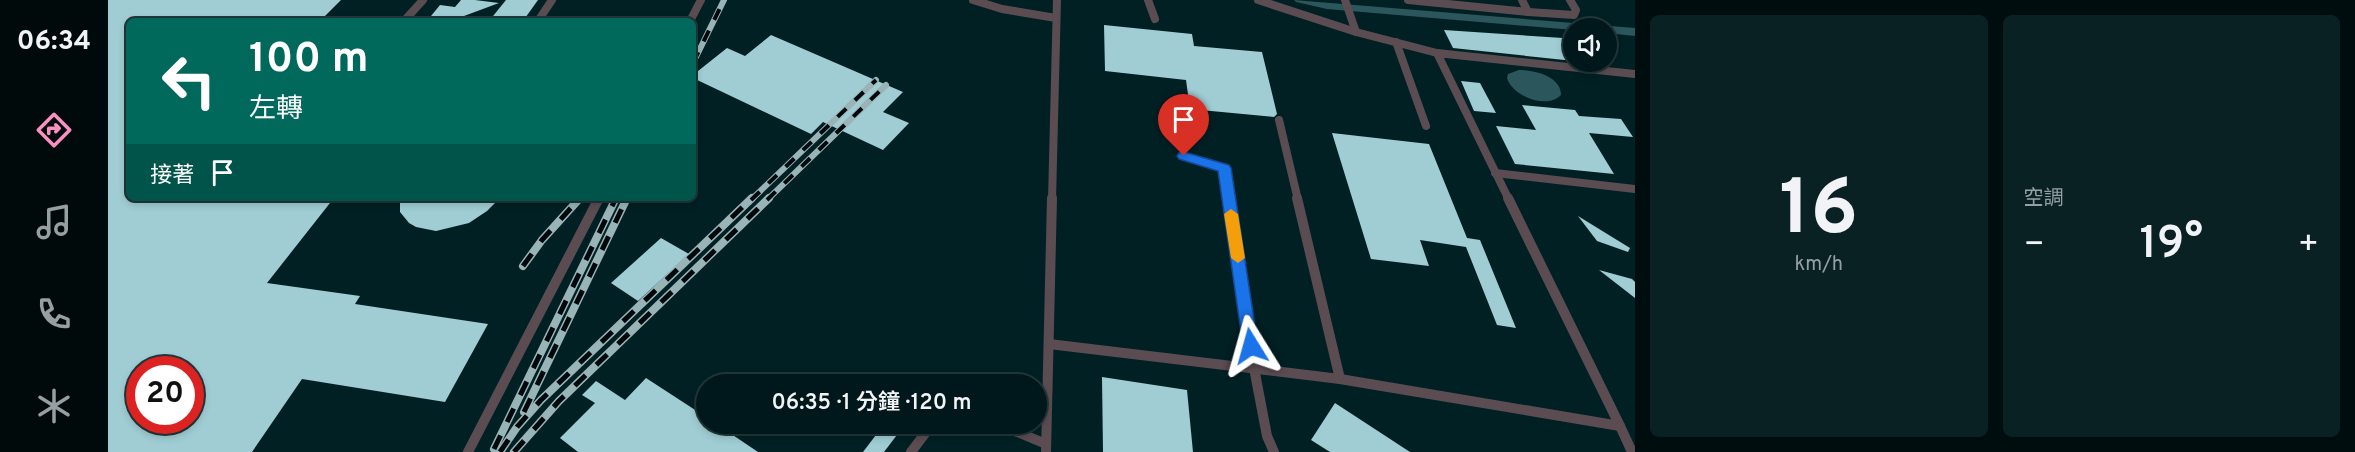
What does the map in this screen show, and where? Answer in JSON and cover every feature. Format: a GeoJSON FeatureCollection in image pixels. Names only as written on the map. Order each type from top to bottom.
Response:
{"type":"FeatureCollection","features":[{"type":"Feature","properties":{"kind":"lane"},"geometry":{"type":"LineString","coordinates":[[407,18],[423,0]]}},
{"type":"Feature","properties":{"kind":"lane"},"geometry":{"type":"LineString","coordinates":[[540,18],[552,0]]}},
{"type":"Feature","properties":{"kind":"lane"},"geometry":{"type":"LineString","coordinates":[[692,18],[701,0]]}},
{"type":"Feature","properties":{"kind":"lane"},"geometry":{"type":"LineString","coordinates":[[973,0],[1002,9],[1056,18]]}},
{"type":"Feature","properties":{"kind":"lane"},"geometry":{"type":"LineString","coordinates":[[1018,434],[1046,448],[1057,0]]}},
{"type":"Feature","properties":{"kind":"lane"},"geometry":{"type":"LineString","coordinates":[[1148,0],[1155,19]]}},
{"type":"Feature","properties":{"kind":"lane"},"geometry":{"type":"LineString","coordinates":[[1258,0],[1356,32],[1437,53],[1635,74]]}},
{"type":"Feature","properties":{"kind":"lane"},"geometry":{"type":"LineString","coordinates":[[1345,0],[1356,32]]}},
{"type":"Feature","properties":{"kind":"lane"},"geometry":{"type":"LineString","coordinates":[[1408,0],[1574,15],[1576,10],[1570,0]]}},
{"type":"Feature","properties":{"kind":"lane"},"geometry":{"type":"LineString","coordinates":[[1522,0],[1528,12]]}},
{"type":"Feature","properties":{"kind":"lane"},"geometry":{"type":"LineString","coordinates":[[1396,42],[1426,126]]}},
{"type":"Feature","properties":{"kind":"lane"},"geometry":{"type":"LineString","coordinates":[[1437,53],[1632,452]]}},
{"type":"Feature","properties":{"kind":"lane"},"geometry":{"type":"LineString","coordinates":[[1279,120],[1340,379]]}},
{"type":"Feature","properties":{"kind":"lane"},"geometry":{"type":"LineString","coordinates":[[1184,156],[1224,168],[1254,368],[1267,436],[1274,452]]}},
{"type":"Feature","properties":{"kind":"lane"},"geometry":{"type":"LineString","coordinates":[[1495,173],[1635,189]]}},
{"type":"Feature","properties":{"kind":"lane"},"geometry":{"type":"LineString","coordinates":[[468,452],[597,201]]}},
{"type":"Feature","properties":{"kind":"lane"},"geometry":{"type":"LineString","coordinates":[[1049,344],[1340,379],[1620,426]]}},
{"type":"Feature","properties":{"kind":"lane"},"geometry":{"type":"LineString","coordinates":[[910,452],[924,434]]}},
{"type":"Feature","properties":{"kind":"water"},"geometry":{"type":"Polygon","coordinates":[[[1519,70],[1546,75],[1557,83],[1561,95],[1555,99],[1539,101],[1523,95],[1510,85],[1507,78],[1508,74],[1519,70]]]}},
{"type":"Feature","properties":{"kind":"building"},"geometry":{"type":"Polygon","coordinates":[[[108,0],[341,0],[323,18],[126,18],[126,201],[315,201],[330,203],[267,283],[360,296],[355,304],[488,324],[445,402],[302,379],[252,452],[108,452],[108,0]]]}},
{"type":"Feature","properties":{"kind":"building"},"geometry":{"type":"Polygon","coordinates":[[[461,0],[499,3],[457,18],[431,16],[440,5],[455,7],[461,0]]]}},
{"type":"Feature","properties":{"kind":"building"},"geometry":{"type":"Polygon","coordinates":[[[506,0],[538,0],[525,18],[491,18],[506,0]]]}},
{"type":"Feature","properties":{"kind":"building"},"geometry":{"type":"Polygon","coordinates":[[[1104,25],[1192,34],[1194,46],[1262,52],[1277,114],[1274,117],[1190,109],[1186,80],[1105,71],[1104,25]]]}},
{"type":"Feature","properties":{"kind":"building"},"geometry":{"type":"Polygon","coordinates":[[[1444,30],[1563,38],[1563,60],[1453,48],[1444,30]]]}},
{"type":"Feature","properties":{"kind":"building"},"geometry":{"type":"Polygon","coordinates":[[[771,35],[903,92],[883,112],[909,123],[883,150],[823,122],[811,134],[696,79],[696,73],[727,48],[745,56],[771,35]]]}},
{"type":"Feature","properties":{"kind":"building"},"geometry":{"type":"Polygon","coordinates":[[[1461,81],[1480,83],[1496,113],[1474,111],[1461,81]]]}},
{"type":"Feature","properties":{"kind":"building"},"geometry":{"type":"Polygon","coordinates":[[[1522,105],[1575,110],[1579,116],[1621,119],[1633,137],[1589,133],[1614,174],[1515,164],[1496,126],[1536,130],[1522,105]]]}},
{"type":"Feature","properties":{"kind":"building"},"geometry":{"type":"Polygon","coordinates":[[[1332,133],[1429,144],[1467,238],[1480,240],[1516,328],[1497,325],[1466,247],[1420,240],[1429,266],[1371,259],[1332,133]]]}},
{"type":"Feature","properties":{"kind":"building"},"geometry":{"type":"Polygon","coordinates":[[[400,201],[497,201],[469,223],[436,231],[416,227],[409,223],[400,212],[400,201]]]}},
{"type":"Feature","properties":{"kind":"building"},"geometry":{"type":"Polygon","coordinates":[[[1578,216],[1630,248],[1628,252],[1597,241],[1578,216]]]}},
{"type":"Feature","properties":{"kind":"building"},"geometry":{"type":"Polygon","coordinates":[[[661,238],[689,254],[638,301],[611,283],[661,238]]]}},
{"type":"Feature","properties":{"kind":"building"},"geometry":{"type":"Polygon","coordinates":[[[1599,270],[1632,279],[1635,282],[1635,298],[1599,270]]]}},
{"type":"Feature","properties":{"kind":"building"},"geometry":{"type":"Polygon","coordinates":[[[1102,377],[1187,390],[1193,452],[1103,452],[1102,377]]]}},
{"type":"Feature","properties":{"kind":"building"},"geometry":{"type":"Polygon","coordinates":[[[646,378],[696,410],[696,434],[731,434],[758,452],[578,452],[560,438],[595,403],[582,395],[596,381],[625,400],[646,378]]]}},
{"type":"Feature","properties":{"kind":"building"},"geometry":{"type":"Polygon","coordinates":[[[1335,403],[1410,452],[1330,452],[1311,440],[1335,403]]]}},
{"type":"Feature","properties":{"kind":"building"},"geometry":{"type":"Polygon","coordinates":[[[877,434],[898,434],[884,452],[863,452],[877,434]]]}},
{"type":"Feature","properties":{"kind":"waterway"},"geometry":{"type":"LineString","coordinates":[[1300,0],[1327,6],[1563,25]]}},
{"type":"Feature","properties":{"kind":"waterway"},"geometry":{"type":"LineString","coordinates":[[1617,30],[1635,32]]}},
{"type":"Feature","properties":{"kind":"railway"},"geometry":{"type":"LineString","coordinates":[[696,57],[724,0]]}},
{"type":"Feature","properties":{"kind":"railway"},"geometry":{"type":"LineString","coordinates":[[751,200],[876,80]]}},
{"type":"Feature","properties":{"kind":"railway"},"geometry":{"type":"LineString","coordinates":[[767,200],[886,85]]}},
{"type":"Feature","properties":{"kind":"railway"},"geometry":{"type":"LineString","coordinates":[[500,452],[517,427],[541,400],[752,198]]}},
{"type":"Feature","properties":{"kind":"railway"},"geometry":{"type":"LineString","coordinates":[[514,452],[559,401],[769,198]]}},
{"type":"Feature","properties":{"kind":"railway"},"geometry":{"type":"LineString","coordinates":[[523,266],[542,240],[577,201]]}},
{"type":"Feature","properties":{"kind":"railway"},"geometry":{"type":"LineString","coordinates":[[494,449],[615,201]]}},
{"type":"Feature","properties":{"kind":"railway"},"geometry":{"type":"LineString","coordinates":[[524,412],[626,201]]}},
{"type":"Feature","properties":{"kind":"slow traffic"},"geometry":{"type":"LineString","coordinates":[[1231,214],[1238,258]]}},
{"type":"Feature","properties":{"kind":"route"},"geometry":{"type":"LineString","coordinates":[[1184,156],[1224,168],[1251,346]]}}]}
